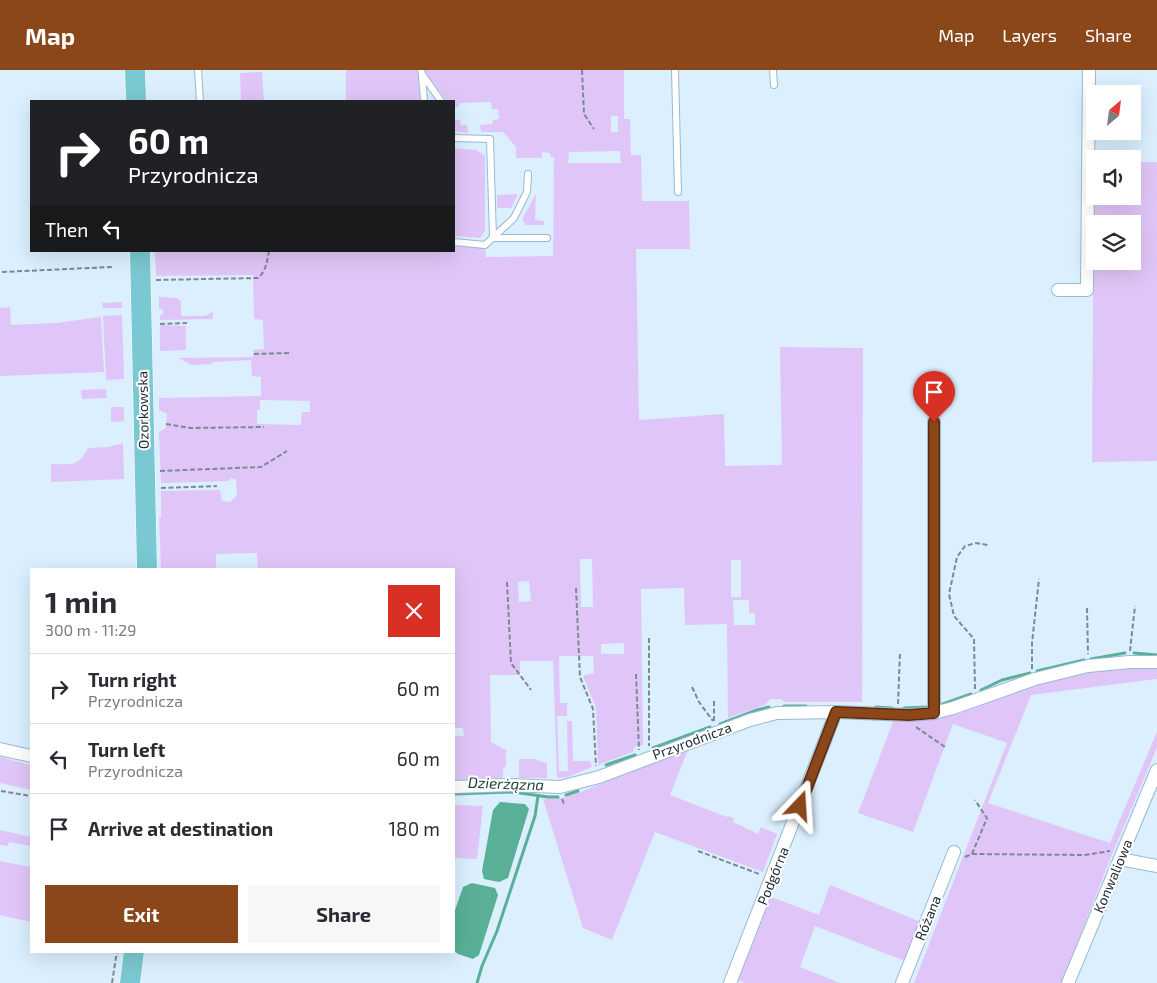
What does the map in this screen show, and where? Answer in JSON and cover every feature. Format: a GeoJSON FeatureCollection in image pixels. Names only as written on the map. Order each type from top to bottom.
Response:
{"type":"FeatureCollection","features":[{"type":"Feature","properties":{"kind":"main road"},"geometry":{"type":"LineString","coordinates":[[135,70],[136,100]]}},
{"type":"Feature","properties":{"kind":"main road","name":"Ozorkowska"},"geometry":{"type":"LineString","coordinates":[[140,252],[147,568]]}},
{"type":"Feature","properties":{"kind":"main road"},"geometry":{"type":"LineString","coordinates":[[130,983],[134,953]]}},
{"type":"Feature","properties":{"kind":"street"},"geometry":{"type":"LineString","coordinates":[[1058,290],[1087,290],[1090,70]]}},
{"type":"Feature","properties":{"kind":"street"},"geometry":{"type":"LineString","coordinates":[[934,422],[934,713]]}},
{"type":"Feature","properties":{"kind":"street","name":"Przyrodnicza"},"geometry":{"type":"LineString","coordinates":[[455,786],[510,785],[560,787],[599,777],[646,759],[715,727],[777,713],[836,712],[903,715],[934,713],[1035,679],[1088,666],[1130,662],[1157,662]]}},
{"type":"Feature","properties":{"kind":"street","name":"Podgórna"},"geometry":{"type":"LineString","coordinates":[[730,983],[836,712]]}},
{"type":"Feature","properties":{"kind":"street"},"geometry":{"type":"LineString","coordinates":[[0,749],[30,756]]}},
{"type":"Feature","properties":{"kind":"street","name":"Konwaliowa"},"geometry":{"type":"LineString","coordinates":[[1068,983],[1157,770]]}},
{"type":"Feature","properties":{"kind":"street"},"geometry":{"type":"LineString","coordinates":[[1122,854],[1157,866]]}},
{"type":"Feature","properties":{"kind":"street","name":"Różana"},"geometry":{"type":"LineString","coordinates":[[902,983],[952,857]]}},
{"type":"Feature","properties":{"kind":"lane"},"geometry":{"type":"LineString","coordinates":[[198,70],[200,100]]}},
{"type":"Feature","properties":{"kind":"lane"},"geometry":{"type":"LineString","coordinates":[[674,70],[678,192]]}},
{"type":"Feature","properties":{"kind":"lane"},"geometry":{"type":"LineString","coordinates":[[774,70],[774,85]]}},
{"type":"Feature","properties":{"kind":"lane"},"geometry":{"type":"LineString","coordinates":[[422,72],[424,100]]}},
{"type":"Feature","properties":{"kind":"lane"},"geometry":{"type":"LineString","coordinates":[[422,72],[440,100]]}},
{"type":"Feature","properties":{"kind":"lane"},"geometry":{"type":"LineString","coordinates":[[455,138],[490,139],[493,238]]}},
{"type":"Feature","properties":{"kind":"lane"},"geometry":{"type":"LineString","coordinates":[[455,242],[485,245],[493,238],[514,218],[527,192],[528,174]]}},
{"type":"Feature","properties":{"kind":"lane"},"geometry":{"type":"LineString","coordinates":[[493,238],[548,238]]}},
{"type":"Feature","properties":{"kind":"path"},"geometry":{"type":"LineString","coordinates":[[582,70],[584,114],[594,129]]}},
{"type":"Feature","properties":{"kind":"path"},"geometry":{"type":"LineString","coordinates":[[156,280],[258,278],[266,267],[269,252]]}},
{"type":"Feature","properties":{"kind":"path"},"geometry":{"type":"LineString","coordinates":[[2,272],[112,267]]}},
{"type":"Feature","properties":{"kind":"path"},"geometry":{"type":"LineString","coordinates":[[160,324],[187,324]]}},
{"type":"Feature","properties":{"kind":"path"},"geometry":{"type":"LineString","coordinates":[[254,354],[289,353]]}},
{"type":"Feature","properties":{"kind":"path"},"geometry":{"type":"LineString","coordinates":[[166,424],[190,428],[264,427]]}},
{"type":"Feature","properties":{"kind":"path"},"geometry":{"type":"LineString","coordinates":[[160,471],[261,467],[287,451]]}},
{"type":"Feature","properties":{"kind":"path"},"geometry":{"type":"LineString","coordinates":[[161,488],[217,486]]}},
{"type":"Feature","properties":{"kind":"path"},"geometry":{"type":"LineString","coordinates":[[980,698],[975,688],[974,640],[954,616],[949,594],[957,557],[965,546],[976,543],[988,545]]}},
{"type":"Feature","properties":{"kind":"path"},"geometry":{"type":"LineString","coordinates":[[1035,679],[1032,667],[1032,643],[1039,579]]}},
{"type":"Feature","properties":{"kind":"path"},"geometry":{"type":"LineString","coordinates":[[507,582],[511,663],[531,690]]}},
{"type":"Feature","properties":{"kind":"path"},"geometry":{"type":"LineString","coordinates":[[576,588],[580,677],[593,709],[596,766],[599,777]]}},
{"type":"Feature","properties":{"kind":"path"},"geometry":{"type":"LineString","coordinates":[[1130,662],[1134,606]]}},
{"type":"Feature","properties":{"kind":"path"},"geometry":{"type":"LineString","coordinates":[[1087,608],[1088,666]]}},
{"type":"Feature","properties":{"kind":"path"},"geometry":{"type":"LineString","coordinates":[[646,759],[649,746],[649,638]]}},
{"type":"Feature","properties":{"kind":"path"},"geometry":{"type":"LineString","coordinates":[[900,654],[903,715],[914,726],[944,747]]}},
{"type":"Feature","properties":{"kind":"path"},"geometry":{"type":"LineString","coordinates":[[636,674],[638,746],[646,759]]}},
{"type":"Feature","properties":{"kind":"path"},"geometry":{"type":"LineString","coordinates":[[692,687],[715,727]]}},
{"type":"Feature","properties":{"kind":"path"},"geometry":{"type":"LineString","coordinates":[[714,700],[715,727]]}},
{"type":"Feature","properties":{"kind":"path"},"geometry":{"type":"LineString","coordinates":[[1,790],[30,796]]}},
{"type":"Feature","properties":{"kind":"path"},"geometry":{"type":"LineString","coordinates":[[972,854],[987,818],[975,800]]}},
{"type":"Feature","properties":{"kind":"path"},"geometry":{"type":"LineString","coordinates":[[698,851],[772,878]]}},
{"type":"Feature","properties":{"kind":"path"},"geometry":{"type":"LineString","coordinates":[[952,857],[972,854],[1122,854]]}},
{"type":"Feature","properties":{"kind":"path"},"geometry":{"type":"LineString","coordinates":[[112,983],[117,953]]}},
{"type":"Feature","properties":{"kind":"shaded area"},"geometry":{"type":"Polygon","coordinates":[[[346,70],[418,70],[420,100],[346,100],[346,70]]]}},
{"type":"Feature","properties":{"kind":"shaded area"},"geometry":{"type":"Polygon","coordinates":[[[425,70],[624,70],[624,119],[630,119],[631,155],[641,155],[642,201],[689,201],[690,249],[636,249],[639,420],[724,414],[725,466],[782,465],[780,347],[863,348],[862,702],[785,702],[781,699],[770,699],[765,705],[728,718],[727,624],[685,625],[684,588],[641,589],[643,745],[634,747],[633,752],[598,765],[596,708],[583,676],[594,673],[593,656],[559,656],[560,703],[567,703],[567,716],[557,716],[559,771],[568,771],[567,721],[572,721],[573,761],[590,761],[592,767],[568,777],[557,778],[553,661],[520,661],[520,675],[490,675],[491,742],[506,750],[506,766],[503,769],[503,776],[501,779],[455,780],[455,736],[464,736],[463,728],[455,728],[455,568],[258,568],[257,553],[216,554],[216,568],[161,568],[159,518],[161,518],[161,491],[220,490],[222,501],[230,502],[237,495],[236,480],[231,478],[229,481],[161,483],[159,432],[166,428],[167,414],[159,410],[159,398],[261,396],[261,377],[252,376],[251,360],[192,365],[178,358],[253,357],[253,350],[264,349],[263,320],[254,319],[253,275],[156,276],[155,252],[455,252],[455,245],[485,248],[486,257],[553,256],[554,157],[551,157],[550,153],[542,152],[542,158],[516,158],[516,147],[503,132],[481,132],[480,125],[492,124],[493,120],[499,119],[498,109],[492,109],[491,102],[459,103],[459,107],[455,107],[455,100],[446,100],[425,73],[425,70]],[[611,116],[611,132],[618,132],[618,116],[611,116]],[[620,151],[569,152],[568,163],[621,163],[620,151]],[[260,400],[260,410],[257,410],[257,424],[301,425],[302,412],[310,412],[310,401],[260,400]],[[580,559],[581,607],[593,607],[592,559],[580,559]],[[731,560],[731,597],[741,597],[741,560],[731,560]],[[529,581],[518,582],[519,602],[531,601],[529,581]],[[733,600],[734,625],[755,625],[755,613],[749,613],[749,600],[733,600]],[[624,643],[601,644],[601,654],[624,654],[624,643]]]}},
{"type":"Feature","properties":{"kind":"shaded area"},"geometry":{"type":"Polygon","coordinates":[[[262,72],[264,100],[241,100],[240,73],[262,72]]]}},
{"type":"Feature","properties":{"kind":"shaded area"},"geometry":{"type":"Polygon","coordinates":[[[455,120],[460,120],[461,125],[467,125],[468,133],[455,131],[455,120]]]}},
{"type":"Feature","properties":{"kind":"shaded area"},"geometry":{"type":"Polygon","coordinates":[[[455,148],[477,150],[485,156],[485,231],[480,238],[455,236],[455,148]]]}},
{"type":"Feature","properties":{"kind":"shaded area"},"geometry":{"type":"Polygon","coordinates":[[[1141,162],[1157,162],[1157,461],[1092,462],[1093,270],[1141,270],[1141,215],[1094,215],[1094,205],[1141,205],[1141,162]]]}},
{"type":"Feature","properties":{"kind":"shaded area"},"geometry":{"type":"Polygon","coordinates":[[[518,194],[511,208],[497,208],[497,195],[518,194]]]}},
{"type":"Feature","properties":{"kind":"shaded area"},"geometry":{"type":"Polygon","coordinates":[[[536,194],[535,220],[544,221],[544,225],[526,225],[522,219],[536,194]]]}},
{"type":"Feature","properties":{"kind":"shaded area"},"geometry":{"type":"Polygon","coordinates":[[[159,297],[177,298],[181,301],[181,316],[205,316],[213,312],[213,319],[160,320],[160,315],[163,315],[163,309],[159,309],[159,297]]]}},
{"type":"Feature","properties":{"kind":"shaded area"},"geometry":{"type":"Polygon","coordinates":[[[122,302],[122,308],[103,308],[102,303],[122,302]]]}},
{"type":"Feature","properties":{"kind":"shaded area"},"geometry":{"type":"Polygon","coordinates":[[[10,307],[11,325],[56,323],[101,317],[104,372],[0,376],[0,308],[10,307]]]}},
{"type":"Feature","properties":{"kind":"shaded area"},"geometry":{"type":"Polygon","coordinates":[[[122,315],[124,379],[106,380],[103,316],[122,315]]]}},
{"type":"Feature","properties":{"kind":"shaded area"},"geometry":{"type":"Polygon","coordinates":[[[160,325],[186,326],[186,350],[160,351],[160,325]]]}},
{"type":"Feature","properties":{"kind":"shaded area"},"geometry":{"type":"Polygon","coordinates":[[[106,389],[107,398],[82,399],[81,390],[106,389]]]}},
{"type":"Feature","properties":{"kind":"shaded area"},"geometry":{"type":"Polygon","coordinates":[[[111,407],[124,407],[124,421],[111,422],[111,407]]]}},
{"type":"Feature","properties":{"kind":"shaded area"},"geometry":{"type":"Polygon","coordinates":[[[123,443],[124,479],[51,482],[51,464],[73,464],[81,459],[88,448],[108,447],[123,443]]]}},
{"type":"Feature","properties":{"kind":"shaded area"},"geometry":{"type":"Polygon","coordinates":[[[1130,667],[1157,668],[1157,679],[1031,695],[988,803],[1110,843],[1157,732],[1157,748],[1108,864],[1062,983],[914,983],[1007,743],[953,724],[913,832],[858,813],[894,719],[935,719],[956,714],[1038,685],[1087,672],[1130,667]]]}},
{"type":"Feature","properties":{"kind":"shaded area"},"geometry":{"type":"Polygon","coordinates":[[[689,747],[670,795],[734,818],[733,822],[758,834],[761,827],[777,834],[763,872],[655,832],[612,940],[583,928],[543,799],[562,798],[581,792],[689,747]]]}},
{"type":"Feature","properties":{"kind":"shaded area"},"geometry":{"type":"Polygon","coordinates":[[[0,757],[30,765],[30,790],[0,783],[0,757]]]}},
{"type":"Feature","properties":{"kind":"shaded area"},"geometry":{"type":"Polygon","coordinates":[[[519,759],[534,759],[547,763],[547,778],[519,778],[519,759]]]}},
{"type":"Feature","properties":{"kind":"shaded area"},"geometry":{"type":"Polygon","coordinates":[[[500,802],[525,804],[529,809],[508,878],[499,882],[484,879],[482,871],[493,810],[500,802]]]}},
{"type":"Feature","properties":{"kind":"shaded area"},"geometry":{"type":"Polygon","coordinates":[[[455,805],[483,806],[477,859],[455,858],[455,805]]]}},
{"type":"Feature","properties":{"kind":"shaded area"},"geometry":{"type":"Polygon","coordinates":[[[0,830],[30,837],[30,846],[9,842],[8,846],[0,845],[0,830]]]}},
{"type":"Feature","properties":{"kind":"shaded area"},"geometry":{"type":"Polygon","coordinates":[[[0,861],[30,867],[30,922],[0,915],[0,861]]]}},
{"type":"Feature","properties":{"kind":"shaded area"},"geometry":{"type":"Polygon","coordinates":[[[472,883],[495,888],[498,895],[479,955],[473,959],[455,952],[455,910],[463,887],[472,883]]]}},
{"type":"Feature","properties":{"kind":"shaded area"},"geometry":{"type":"Polygon","coordinates":[[[830,885],[921,922],[905,961],[815,926],[800,967],[840,983],[745,983],[738,980],[771,897],[819,915],[830,885]]]}},
{"type":"Feature","properties":{"kind":"waterway","name":"Dzierżązna"},"geometry":{"type":"LineString","coordinates":[[1091,659],[1125,653]]}},
{"type":"Feature","properties":{"kind":"waterway","name":"Dzierżązna"},"geometry":{"type":"LineString","coordinates":[[1134,653],[1157,655]]}},
{"type":"Feature","properties":{"kind":"waterway","name":"Dzierżązna"},"geometry":{"type":"LineString","coordinates":[[1037,671],[1084,660]]}},
{"type":"Feature","properties":{"kind":"waterway","name":"Dzierżązna"},"geometry":{"type":"LineString","coordinates":[[981,690],[1002,680],[1030,673]]}},
{"type":"Feature","properties":{"kind":"waterway","name":"Dzierżązna"},"geometry":{"type":"LineString","coordinates":[[940,705],[971,694]]}},
{"type":"Feature","properties":{"kind":"waterway","name":"Dzierżązna"},"geometry":{"type":"LineString","coordinates":[[784,706],[806,706]]}},
{"type":"Feature","properties":{"kind":"waterway","name":"Dzierżązna"},"geometry":{"type":"LineString","coordinates":[[720,724],[769,707]]}},
{"type":"Feature","properties":{"kind":"waterway","name":"Dzierżązna"},"geometry":{"type":"LineString","coordinates":[[876,707],[892,708]]}},
{"type":"Feature","properties":{"kind":"waterway","name":"Dzierżązna"},"geometry":{"type":"LineString","coordinates":[[904,708],[928,707]]}},
{"type":"Feature","properties":{"kind":"waterway","name":"Dzierżązna"},"geometry":{"type":"LineString","coordinates":[[653,748],[710,727]]}},
{"type":"Feature","properties":{"kind":"waterway","name":"Dzierżązna"},"geometry":{"type":"LineString","coordinates":[[606,765],[635,755]]}},
{"type":"Feature","properties":{"kind":"waterway","name":"Dzierżązna"},"geometry":{"type":"LineString","coordinates":[[566,795],[578,791]]}},
{"type":"Feature","properties":{"kind":"waterway","name":"Dzierżązna"},"geometry":{"type":"LineString","coordinates":[[455,794],[513,792],[558,797]]}},
{"type":"Feature","properties":{"kind":"waterway"},"geometry":{"type":"LineString","coordinates":[[477,983],[497,931],[535,816],[538,796]]}},
{"type":"Feature","properties":{"kind":"route"},"geometry":{"type":"LineString","coordinates":[[800,806],[836,712],[909,715],[934,713],[934,422]]}}]}
